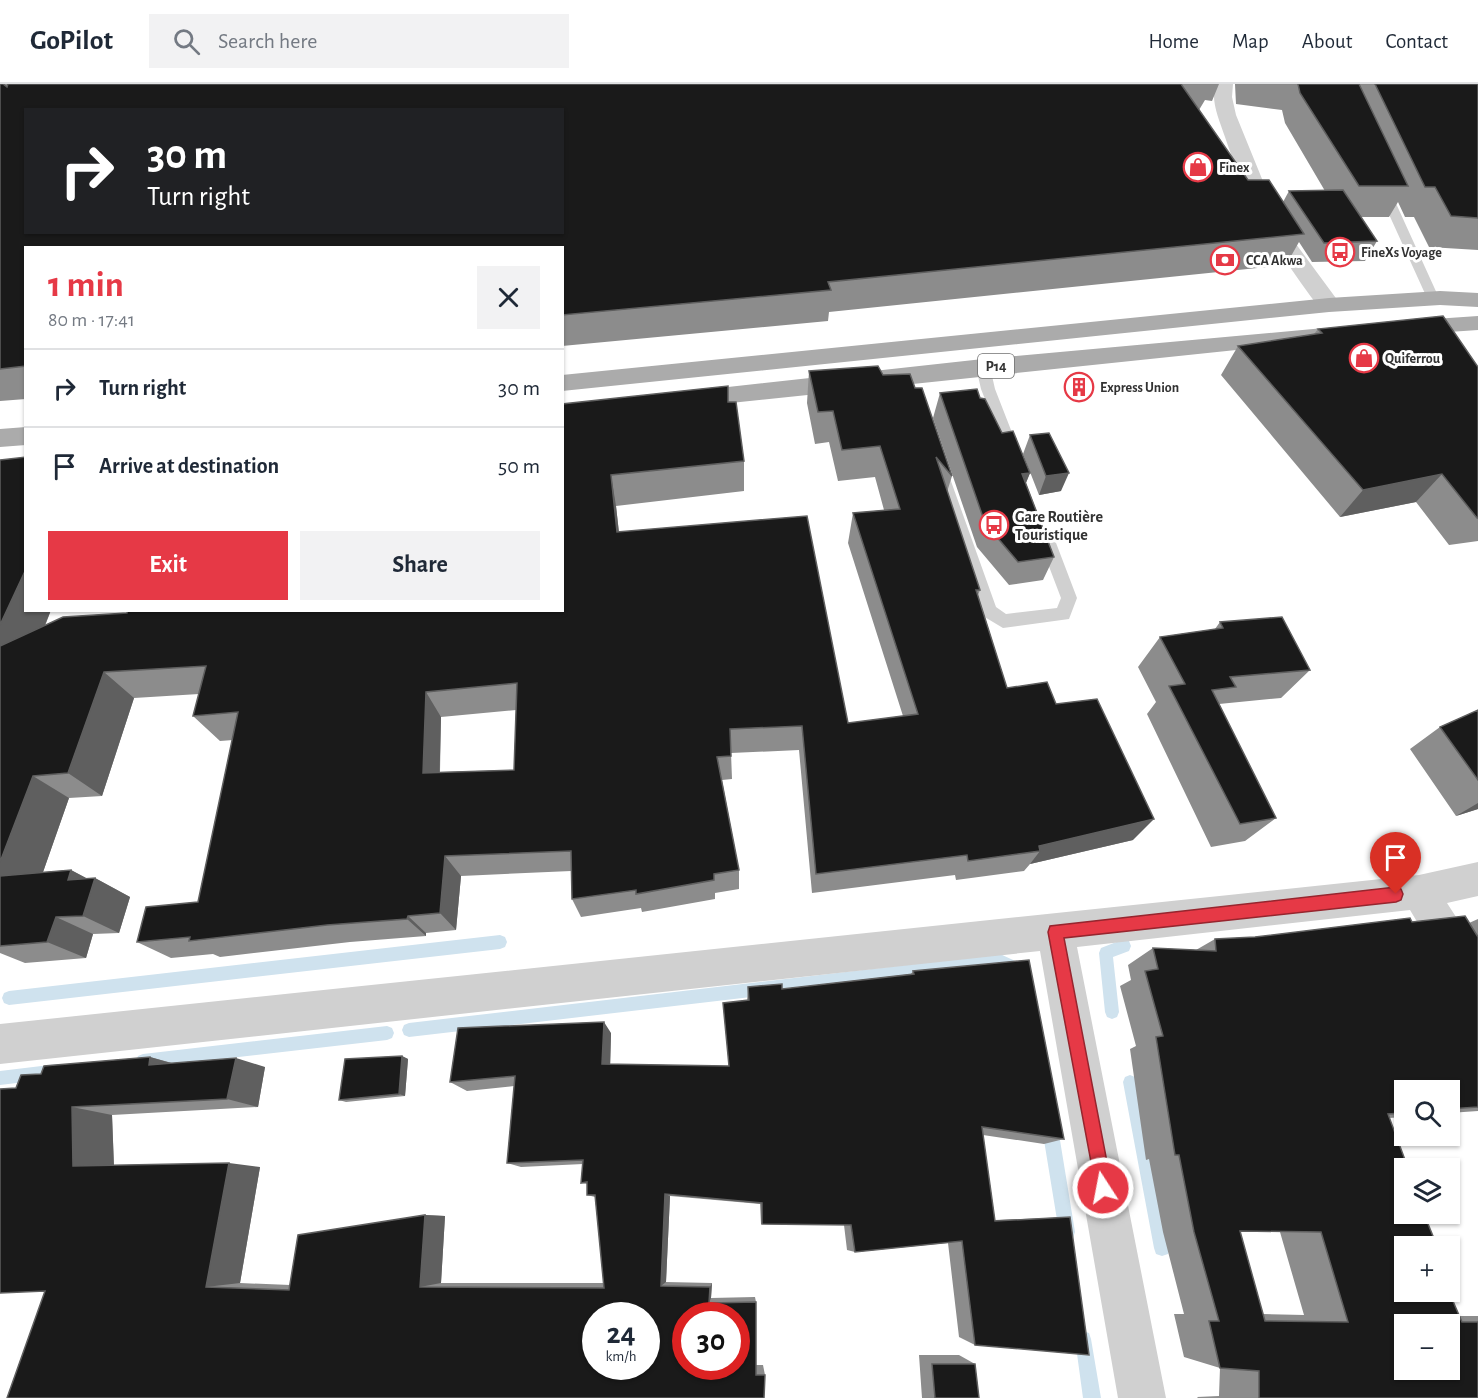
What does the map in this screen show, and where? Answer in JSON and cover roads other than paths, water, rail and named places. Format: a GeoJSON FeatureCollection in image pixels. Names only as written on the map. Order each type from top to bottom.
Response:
{"type":"FeatureCollection","features":[{"type":"Feature","properties":{"kind":"main road"},"geometry":{"type":"LineString","coordinates":[[1436,298],[1478,292]]}},
{"type":"Feature","properties":{"kind":"main road","name":"P14"},"geometry":{"type":"LineString","coordinates":[[564,383],[1329,305],[1436,298],[1478,300]]}},
{"type":"Feature","properties":{"kind":"main road"},"geometry":{"type":"LineString","coordinates":[[1383,330],[1478,323]]}},
{"type":"Feature","properties":{"kind":"main road"},"geometry":{"type":"LineString","coordinates":[[1430,325],[1478,332]]}},
{"type":"Feature","properties":{"kind":"main road","name":"P14"},"geometry":{"type":"LineString","coordinates":[[656,403],[913,382],[983,368],[1347,333]]}},
{"type":"Feature","properties":{"kind":"main road"},"geometry":{"type":"LineString","coordinates":[[0,438],[24,436]]}},
{"type":"Feature","properties":{"kind":"street"},"geometry":{"type":"LineString","coordinates":[[1224,84],[1223,103],[1251,185],[1304,274],[1329,305]]}},
{"type":"Feature","properties":{"kind":"street"},"geometry":{"type":"LineString","coordinates":[[0,1044],[1419,892],[1478,879]]}},
{"type":"Feature","properties":{"kind":"street"},"geometry":{"type":"LineString","coordinates":[[1419,892],[1478,986]]}},
{"type":"Feature","properties":{"kind":"street"},"geometry":{"type":"LineString","coordinates":[[1055,932],[1142,1398]]}},
{"type":"Feature","properties":{"kind":"lane"},"geometry":{"type":"LineString","coordinates":[[1380,181],[1436,298]]}},
{"type":"Feature","properties":{"kind":"lane"},"geometry":{"type":"LineString","coordinates":[[983,368],[988,389],[1020,471]]}},
{"type":"Feature","properties":{"kind":"lane"},"geometry":{"type":"LineString","coordinates":[[935,456],[989,611],[1003,621],[1063,614],[1069,598],[1041,524]]}},
{"type":"Feature","properties":{"kind":"waterway"},"geometry":{"type":"LineString","coordinates":[[9,998],[500,942]]}},
{"type":"Feature","properties":{"kind":"waterway"},"geometry":{"type":"LineString","coordinates":[[1112,1012],[1106,953],[1124,946]]}},
{"type":"Feature","properties":{"kind":"waterway"},"geometry":{"type":"LineString","coordinates":[[409,1030],[1000,961],[1017,969]]}},
{"type":"Feature","properties":{"kind":"waterway"},"geometry":{"type":"LineString","coordinates":[[143,1061],[387,1033]]}},
{"type":"Feature","properties":{"kind":"waterway"},"geometry":{"type":"LineString","coordinates":[[0,1078],[58,1071]]}},
{"type":"Feature","properties":{"kind":"waterway"},"geometry":{"type":"LineString","coordinates":[[1130,1082],[1162,1248]]}},
{"type":"Feature","properties":{"kind":"waterway"},"geometry":{"type":"LineString","coordinates":[[1050,1128],[1067,1232]]}},
{"type":"Feature","properties":{"kind":"waterway"},"geometry":{"type":"LineString","coordinates":[[1083,1339],[1092,1398]]}},
{"type":"Feature","properties":{"kind":"place","name":"Finex"},"geometry":{"type":"Point","coordinates":[1198,167]}},
{"type":"Feature","properties":{"kind":"place","name":"FineXs Voyage"},"geometry":{"type":"Point","coordinates":[1340,252]}},
{"type":"Feature","properties":{"kind":"place","name":"CCA Akwa"},"geometry":{"type":"Point","coordinates":[1225,260]}},
{"type":"Feature","properties":{"kind":"place","name":"Quiferrou"},"geometry":{"type":"Point","coordinates":[1364,358]}},
{"type":"Feature","properties":{"kind":"place","name":"Express Union"},"geometry":{"type":"Point","coordinates":[1079,387]}},
{"type":"Feature","properties":{"kind":"place","name":"Gare Routière Touristique"},"geometry":{"type":"Point","coordinates":[994,525]}}]}
